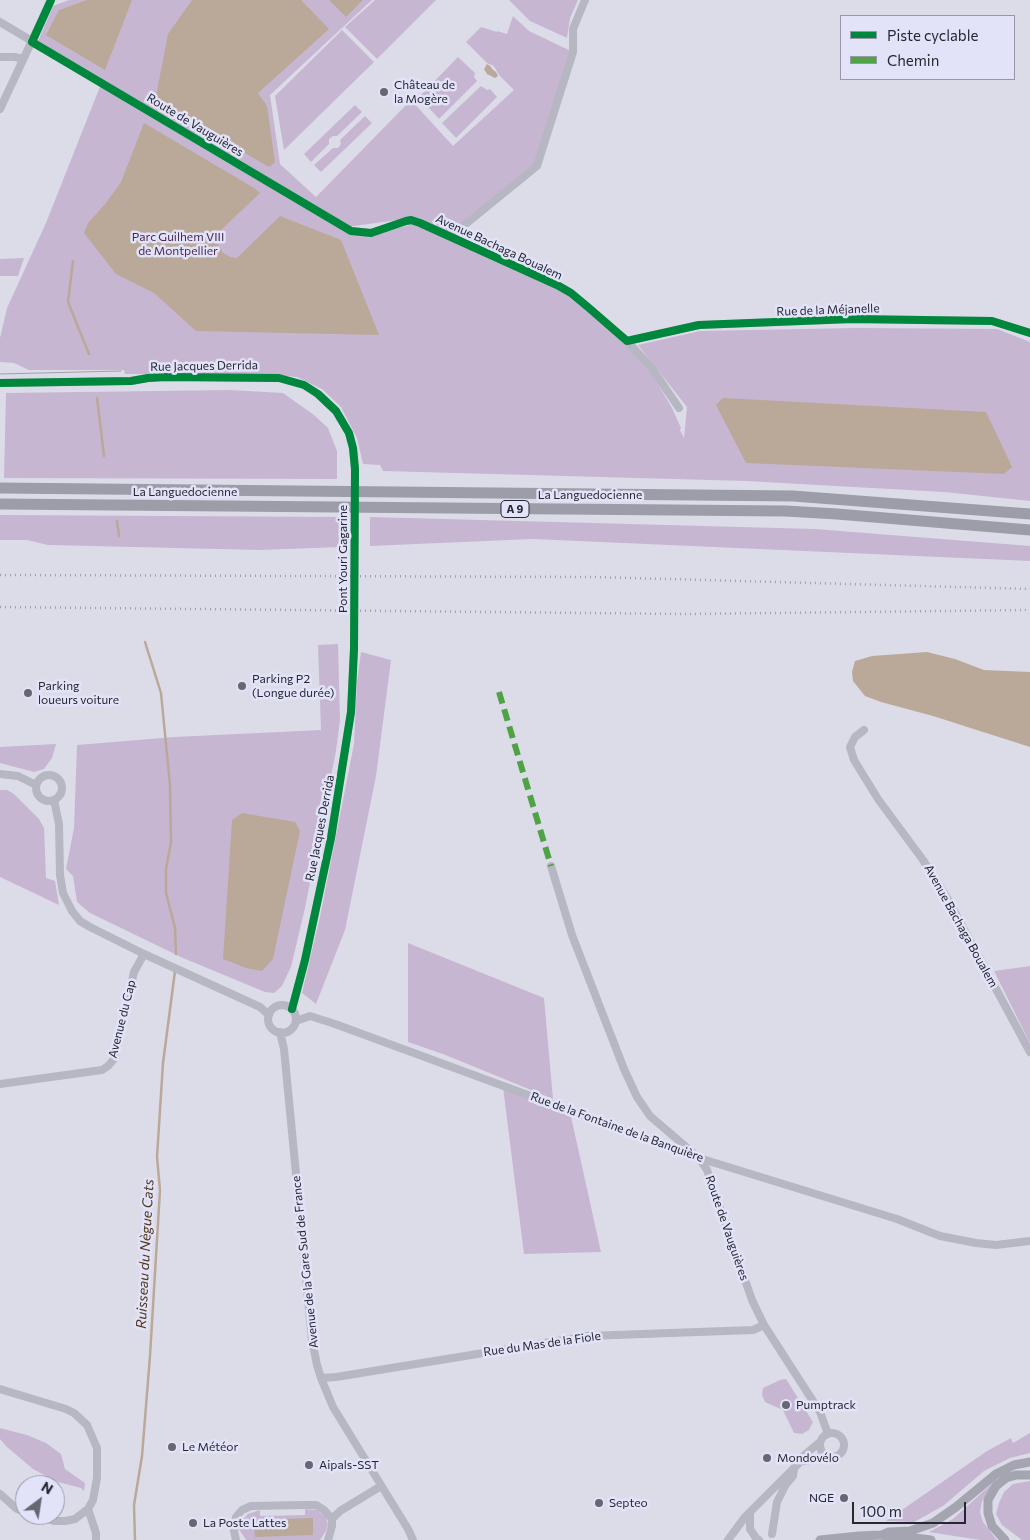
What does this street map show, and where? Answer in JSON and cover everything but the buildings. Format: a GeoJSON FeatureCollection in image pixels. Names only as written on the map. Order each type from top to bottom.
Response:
{"type":"FeatureCollection","features":[{"type":"Feature","properties":{"kind":"highway","name":"La Languedocienne"},"geometry":{"type":"LineString","coordinates":[[0,488],[793,496],[1030,514]]}},
{"type":"Feature","properties":{"kind":"highway","name":"La Languedocienne"},"geometry":{"type":"LineString","coordinates":[[0,504],[778,511],[1030,530]]}},
{"type":"Feature","properties":{"kind":"main road"},"geometry":{"type":"LineString","coordinates":[[820,1540],[910,1531],[933,1523],[996,1474],[1014,1465],[1030,1462]]}},
{"type":"Feature","properties":{"kind":"main road"},"geometry":{"type":"LineString","coordinates":[[1005,1540],[992,1526],[988,1513],[988,1500],[996,1486],[1006,1478],[1016,1475],[1030,1475]]}},
{"type":"Feature","properties":{"kind":"main road"},"geometry":{"type":"LineString","coordinates":[[882,1535],[891,1538],[907,1537],[931,1540]]}},
{"type":"Feature","properties":{"kind":"street"},"geometry":{"type":"LineString","coordinates":[[0,109],[51,0]]}},
{"type":"Feature","properties":{"kind":"street"},"geometry":{"type":"LineString","coordinates":[[451,236],[537,166],[573,52],[573,29],[584,0]]}},
{"type":"Feature","properties":{"kind":"street","name":"Route de Vauguières"},"geometry":{"type":"LineString","coordinates":[[0,22],[346,228]]}},
{"type":"Feature","properties":{"kind":"street"},"geometry":{"type":"LineString","coordinates":[[0,56],[23,59]]}},
{"type":"Feature","properties":{"kind":"street","name":"Avenue Bachaga Boualem"},"geometry":{"type":"LineString","coordinates":[[346,228],[351,231],[371,233],[411,220],[451,236],[557,285],[571,294],[627,341],[651,367],[679,408]]}},
{"type":"Feature","properties":{"kind":"street","name":"Rue de la Méjanelle"},"geometry":{"type":"LineString","coordinates":[[627,341],[699,325],[852,319],[992,321],[1030,333]]}},
{"type":"Feature","properties":{"kind":"street","name":"Rue Jacques Derrida"},"geometry":{"type":"LineString","coordinates":[[0,383],[131,381],[166,377],[279,378],[304,385],[318,394],[336,411],[349,433],[355,469]]}},
{"type":"Feature","properties":{"kind":"street","name":"Pont Youri Gagarine"},"geometry":{"type":"LineString","coordinates":[[354,649],[355,469]]}},
{"type":"Feature","properties":{"kind":"street","name":"Rue Jacques Derrida"},"geometry":{"type":"LineString","coordinates":[[292,1009],[305,960],[331,838],[347,749],[352,712],[354,649]]}},
{"type":"Feature","properties":{"kind":"street","name":"Avenue Bachaga Boualem"},"geometry":{"type":"LineString","coordinates":[[864,730],[855,737],[850,747],[854,760],[878,799],[923,860],[947,898],[1030,1052]]}},
{"type":"Feature","properties":{"kind":"street"},"geometry":{"type":"LineString","coordinates":[[0,774],[18,776],[36,785]]}},
{"type":"Feature","properties":{"kind":"street"},"geometry":{"type":"LineString","coordinates":[[44,775],[57,777],[61,784],[62,792],[54,800],[46,800],[39,796],[36,785],[44,775]]}},
{"type":"Feature","properties":{"kind":"street"},"geometry":{"type":"LineString","coordinates":[[54,800],[58,824],[60,875],[66,902],[72,912],[90,927],[260,1007],[292,1009],[296,1021],[292,1028],[284,1032],[272,1028],[269,1024],[275,1009]]}},
{"type":"Feature","properties":{"kind":"street","name":"Route de Vauguières"},"geometry":{"type":"LineString","coordinates":[[551,866],[572,935],[624,1069],[637,1097],[650,1116],[699,1158],[707,1170],[752,1300],[764,1325],[820,1412],[828,1434]]}},
{"type":"Feature","properties":{"kind":"street","name":"Avenue du Cap"},"geometry":{"type":"LineString","coordinates":[[0,1084],[102,1070],[108,1066],[114,1059],[134,972],[144,954]]}},
{"type":"Feature","properties":{"kind":"street","name":"Rue Jacques Derrida"},"geometry":{"type":"LineString","coordinates":[[275,1009],[298,987]]}},
{"type":"Feature","properties":{"kind":"street","name":"Rue de la Fontaine de la Banquière"},"geometry":{"type":"LineString","coordinates":[[296,1021],[310,1016],[336,1024],[699,1158],[888,1216],[940,1236],[996,1245],[1030,1241]]}},
{"type":"Feature","properties":{"kind":"street","name":"Avenue de la Gare Sud de France"},"geometry":{"type":"LineString","coordinates":[[284,1032],[284,1049],[312,1340],[321,1378],[334,1407],[413,1540]]}},
{"type":"Feature","properties":{"kind":"street","name":"Rue du Mas de la Fiole"},"geometry":{"type":"LineString","coordinates":[[321,1378],[336,1378],[588,1336],[753,1330],[764,1325]]}},
{"type":"Feature","properties":{"kind":"street"},"geometry":{"type":"LineString","coordinates":[[0,1390],[66,1409],[74,1413],[87,1425],[98,1448],[99,1458],[95,1492],[88,1509],[75,1519],[65,1521]]}},
{"type":"Feature","properties":{"kind":"street"},"geometry":{"type":"LineString","coordinates":[[728,1540],[740,1524],[801,1461],[802,1457],[820,1442],[821,1438],[828,1434],[836,1434],[842,1439],[844,1447],[837,1457],[830,1458],[824,1456],[807,1462],[801,1461]]}},
{"type":"Feature","properties":{"kind":"street"},"geometry":{"type":"LineString","coordinates":[[820,1442],[820,1449],[824,1456]]}},
{"type":"Feature","properties":{"kind":"street"},"geometry":{"type":"LineString","coordinates":[[772,1534],[777,1502],[786,1484],[793,1476],[794,1468]]}},
{"type":"Feature","properties":{"kind":"street"},"geometry":{"type":"LineString","coordinates":[[332,1519],[341,1510],[381,1486]]}},
{"type":"Feature","properties":{"kind":"street"},"geometry":{"type":"LineString","coordinates":[[0,1494],[15,1507]]}},
{"type":"Feature","properties":{"kind":"street"},"geometry":{"type":"LineString","coordinates":[[236,1540],[234,1531],[236,1517],[242,1510],[251,1506],[316,1505],[324,1510],[332,1519],[328,1540]]}},
{"type":"Feature","properties":{"kind":"street"},"geometry":{"type":"LineString","coordinates":[[88,1509],[96,1533],[96,1540]]}},
{"type":"Feature","properties":{"kind":"street"},"geometry":{"type":"LineString","coordinates":[[750,1514],[750,1528],[759,1540]]}},
{"type":"Feature","properties":{"kind":"street"},"geometry":{"type":"LineString","coordinates":[[740,1524],[750,1528]]}},
{"type":"Feature","properties":{"kind":"green space","name":"Parc Guilhem VIII de Montpellier"},"geometry":{"type":"Polygon","coordinates":[[[69,0],[372,0],[270,95],[280,164],[316,197],[411,100],[453,146],[514,90],[499,75],[494,66],[487,63],[466,42],[481,27],[507,34],[513,16],[529,31],[573,52],[537,166],[452,235],[436,225],[412,218],[347,227],[371,235],[414,224],[551,286],[570,297],[625,343],[652,374],[672,408],[684,438],[687,407],[638,345],[700,331],[856,328],[997,329],[1030,342],[1030,501],[944,492],[746,481],[383,471],[380,465],[363,464],[357,438],[341,407],[322,389],[297,377],[269,374],[125,374],[124,370],[29,370],[14,363],[0,362],[0,338],[7,308],[46,223],[103,79],[38,41],[53,6],[69,0]]]}},
{"type":"Feature","properties":{"kind":"green space"},"geometry":{"type":"Polygon","coordinates":[[[375,0],[436,0],[377,59],[345,27],[375,0]]]}},
{"type":"Feature","properties":{"kind":"green space"},"geometry":{"type":"Polygon","coordinates":[[[509,0],[578,0],[570,18],[567,38],[530,21],[509,0]]]}},
{"type":"Feature","properties":{"kind":"green space"},"geometry":{"type":"Polygon","coordinates":[[[342,30],[374,62],[284,150],[275,96],[342,30]]]}},
{"type":"Feature","properties":{"kind":"green space"},"geometry":{"type":"Polygon","coordinates":[[[458,57],[475,73],[474,77],[477,81],[439,119],[419,97],[458,57]]]}},
{"type":"Feature","properties":{"kind":"green space"},"geometry":{"type":"Polygon","coordinates":[[[481,86],[487,90],[490,89],[497,97],[456,138],[442,123],[481,86]]]}},
{"type":"Feature","properties":{"kind":"green space"},"geometry":{"type":"Polygon","coordinates":[[[355,105],[362,112],[337,136],[329,139],[329,144],[311,162],[304,154],[355,105]]]}},
{"type":"Feature","properties":{"kind":"green space"},"geometry":{"type":"Polygon","coordinates":[[[365,116],[372,123],[321,172],[314,165],[333,148],[338,148],[341,144],[340,140],[365,116]]]}},
{"type":"Feature","properties":{"kind":"green space"},"geometry":{"type":"Polygon","coordinates":[[[24,258],[18,276],[0,276],[0,259],[24,258]]]}},
{"type":"Feature","properties":{"kind":"green space"},"geometry":{"type":"Polygon","coordinates":[[[230,390],[283,393],[314,415],[328,428],[337,451],[337,479],[4,478],[6,393],[230,390]]]}},
{"type":"Feature","properties":{"kind":"green space"},"geometry":{"type":"Polygon","coordinates":[[[0,515],[341,517],[341,547],[260,550],[48,545],[27,540],[0,540],[0,515]]]}},
{"type":"Feature","properties":{"kind":"green space"},"geometry":{"type":"Polygon","coordinates":[[[370,517],[815,529],[1030,546],[1030,561],[533,539],[370,546],[370,517]]]}},
{"type":"Feature","properties":{"kind":"green space"},"geometry":{"type":"Polygon","coordinates":[[[338,644],[340,720],[336,751],[305,908],[291,967],[282,986],[274,993],[265,992],[183,958],[90,913],[77,902],[73,876],[66,869],[74,828],[77,745],[174,737],[321,730],[318,645],[338,644]]]}},
{"type":"Feature","properties":{"kind":"green space"},"geometry":{"type":"Polygon","coordinates":[[[361,652],[391,660],[376,776],[345,930],[316,1004],[302,993],[320,917],[354,744],[357,682],[361,652]]]}},
{"type":"Feature","properties":{"kind":"green space"},"geometry":{"type":"Polygon","coordinates":[[[56,744],[52,758],[44,769],[34,772],[0,763],[0,747],[56,744]]]}},
{"type":"Feature","properties":{"kind":"green space"},"geometry":{"type":"Polygon","coordinates":[[[0,790],[7,790],[14,794],[39,819],[44,828],[46,878],[55,881],[59,905],[0,877],[0,790]]]}},
{"type":"Feature","properties":{"kind":"green space"},"geometry":{"type":"Polygon","coordinates":[[[408,943],[544,998],[553,1099],[443,1054],[408,1042],[408,943]]]}},
{"type":"Feature","properties":{"kind":"green space"},"geometry":{"type":"Polygon","coordinates":[[[1030,966],[1030,1043],[994,971],[1030,966]]]}},
{"type":"Feature","properties":{"kind":"green space"},"geometry":{"type":"Polygon","coordinates":[[[503,1087],[570,1112],[601,1252],[524,1254],[503,1087]]]}},
{"type":"Feature","properties":{"kind":"green space","name":"Pumptrack"},"geometry":{"type":"Polygon","coordinates":[[[786,1379],[813,1422],[809,1430],[802,1434],[794,1433],[783,1410],[765,1402],[762,1395],[763,1388],[786,1379]]]}},
{"type":"Feature","properties":{"kind":"green space"},"geometry":{"type":"Polygon","coordinates":[[[0,1428],[27,1435],[46,1443],[61,1454],[65,1469],[85,1483],[84,1491],[81,1488],[65,1484],[65,1475],[45,1475],[33,1469],[0,1439],[0,1428]]]}},
{"type":"Feature","properties":{"kind":"green space"},"geometry":{"type":"Polygon","coordinates":[[[1030,1433],[1030,1453],[1010,1458],[984,1471],[943,1506],[914,1522],[886,1521],[987,1451],[1011,1438],[1013,1443],[1030,1433]]]}},
{"type":"Feature","properties":{"kind":"green space"},"geometry":{"type":"Polygon","coordinates":[[[997,1479],[982,1501],[980,1512],[983,1522],[997,1540],[980,1540],[929,1532],[953,1519],[997,1479]]]}},
{"type":"Feature","properties":{"kind":"green space"},"geometry":{"type":"Polygon","coordinates":[[[1030,1481],[1030,1540],[1022,1540],[1002,1525],[996,1514],[1004,1492],[1013,1484],[1030,1481]]]}},
{"type":"Feature","properties":{"kind":"green space"},"geometry":{"type":"Polygon","coordinates":[[[305,1509],[316,1510],[325,1516],[328,1524],[320,1540],[246,1540],[239,1529],[242,1520],[248,1514],[260,1510],[260,1516],[305,1515],[305,1509]]]}},
{"type":"Feature","properties":{"kind":"shaded area"},"geometry":{"type":"Polygon","coordinates":[[[87,0],[132,0],[105,70],[46,35],[59,10],[87,0]]]}},
{"type":"Feature","properties":{"kind":"shaded area"},"geometry":{"type":"Polygon","coordinates":[[[192,0],[301,0],[329,29],[258,93],[267,106],[275,162],[269,167],[155,101],[168,34],[192,0]]]}},
{"type":"Feature","properties":{"kind":"shaded area"},"geometry":{"type":"Polygon","coordinates":[[[329,0],[363,0],[346,17],[329,0]]]}},
{"type":"Feature","properties":{"kind":"shaded area"},"geometry":{"type":"Polygon","coordinates":[[[487,64],[498,76],[495,78],[487,74],[484,69],[487,64]]]}},
{"type":"Feature","properties":{"kind":"shaded area"},"geometry":{"type":"Polygon","coordinates":[[[144,123],[260,193],[222,229],[218,246],[223,253],[237,258],[280,216],[341,240],[379,335],[196,331],[154,293],[116,274],[84,233],[88,223],[121,182],[144,123]]]}},
{"type":"Feature","properties":{"kind":"shaded area"},"geometry":{"type":"Polygon","coordinates":[[[723,398],[986,412],[1012,467],[1004,474],[746,463],[716,405],[723,398]]]}},
{"type":"Feature","properties":{"kind":"shaded area"},"geometry":{"type":"Polygon","coordinates":[[[927,652],[955,659],[984,670],[1030,672],[1030,747],[933,716],[881,702],[865,696],[853,681],[852,672],[855,661],[872,656],[927,652]]]}},
{"type":"Feature","properties":{"kind":"shaded area"},"geometry":{"type":"Polygon","coordinates":[[[242,813],[295,822],[300,831],[273,959],[262,971],[246,968],[223,959],[232,820],[242,813]]]}},
{"type":"Feature","properties":{"kind":"shaded area"},"geometry":{"type":"Polygon","coordinates":[[[313,1518],[313,1535],[255,1537],[254,1520],[313,1518]]]}},
{"type":"Feature","properties":{"kind":"waterway","name":"Ruisseau du Nègue Cats"},"geometry":{"type":"LineString","coordinates":[[73,261],[68,302],[89,354]]}},
{"type":"Feature","properties":{"kind":"waterway","name":"Ruisseau du Nègue Cats"},"geometry":{"type":"LineString","coordinates":[[97,398],[104,456]]}},
{"type":"Feature","properties":{"kind":"waterway","name":"Ruisseau du Nègue Cats"},"geometry":{"type":"LineString","coordinates":[[117,521],[119,536]]}},
{"type":"Feature","properties":{"kind":"waterway","name":"Ruisseau du Nègue Cats"},"geometry":{"type":"LineString","coordinates":[[145,642],[161,693],[170,785],[171,842],[166,869],[166,893],[175,928],[176,954]]}},
{"type":"Feature","properties":{"kind":"waterway","name":"Ruisseau du Nègue Cats"},"geometry":{"type":"LineString","coordinates":[[135,1540],[134,1505],[142,1456],[160,1190],[157,1157],[163,1063],[175,971]]}},
{"type":"Feature","properties":{"kind":"tram line"},"geometry":{"type":"LineString","coordinates":[[0,374],[121,371]]}},
{"type":"Feature","properties":{"kind":"railway"},"geometry":{"type":"LineString","coordinates":[[0,575],[595,577],[1030,589]]}},
{"type":"Feature","properties":{"kind":"railway"},"geometry":{"type":"LineString","coordinates":[[0,607],[686,614],[1030,610]]}},
{"type":"Feature","properties":{"kind":"marked path"},"geometry":{"type":"LineString","coordinates":[[499,692],[551,866]]}},
{"type":"Feature","properties":{"kind":"cycle path"},"geometry":{"type":"LineString","coordinates":[[51,0],[32,42],[351,231],[371,233],[406,221],[411,220],[420,223],[557,285],[571,293],[627,341],[699,325],[852,319],[992,321],[1030,333]]}},
{"type":"Feature","properties":{"kind":"cycle path"},"geometry":{"type":"LineString","coordinates":[[0,383],[131,381],[166,377],[279,378],[304,385],[318,394],[336,411],[349,433],[355,469],[354,649],[351,712],[331,838],[305,960],[292,1009]]}},
{"type":"Feature","properties":{"kind":"place","name":"Château de la Mogère"},"geometry":{"type":"Point","coordinates":[384,92]}},
{"type":"Feature","properties":{"kind":"place","name":"Parking P2 (Longue durée)"},"geometry":{"type":"Point","coordinates":[242,686]}},
{"type":"Feature","properties":{"kind":"place","name":"Parking loueurs voiture"},"geometry":{"type":"Point","coordinates":[28,693]}},
{"type":"Feature","properties":{"kind":"place","name":"Pumptrack"},"geometry":{"type":"Point","coordinates":[786,1405]}},
{"type":"Feature","properties":{"kind":"place","name":"Le Météor"},"geometry":{"type":"Point","coordinates":[172,1447]}},
{"type":"Feature","properties":{"kind":"place","name":"Mondovélo"},"geometry":{"type":"Point","coordinates":[767,1458]}},
{"type":"Feature","properties":{"kind":"place","name":"Aipals-SST"},"geometry":{"type":"Point","coordinates":[309,1465]}},
{"type":"Feature","properties":{"kind":"place","name":"NGE"},"geometry":{"type":"Point","coordinates":[844,1498]}},
{"type":"Feature","properties":{"kind":"place","name":"Septeo"},"geometry":{"type":"Point","coordinates":[599,1503]}},
{"type":"Feature","properties":{"kind":"place","name":"La Poste Lattes"},"geometry":{"type":"Point","coordinates":[193,1523]}}]}
